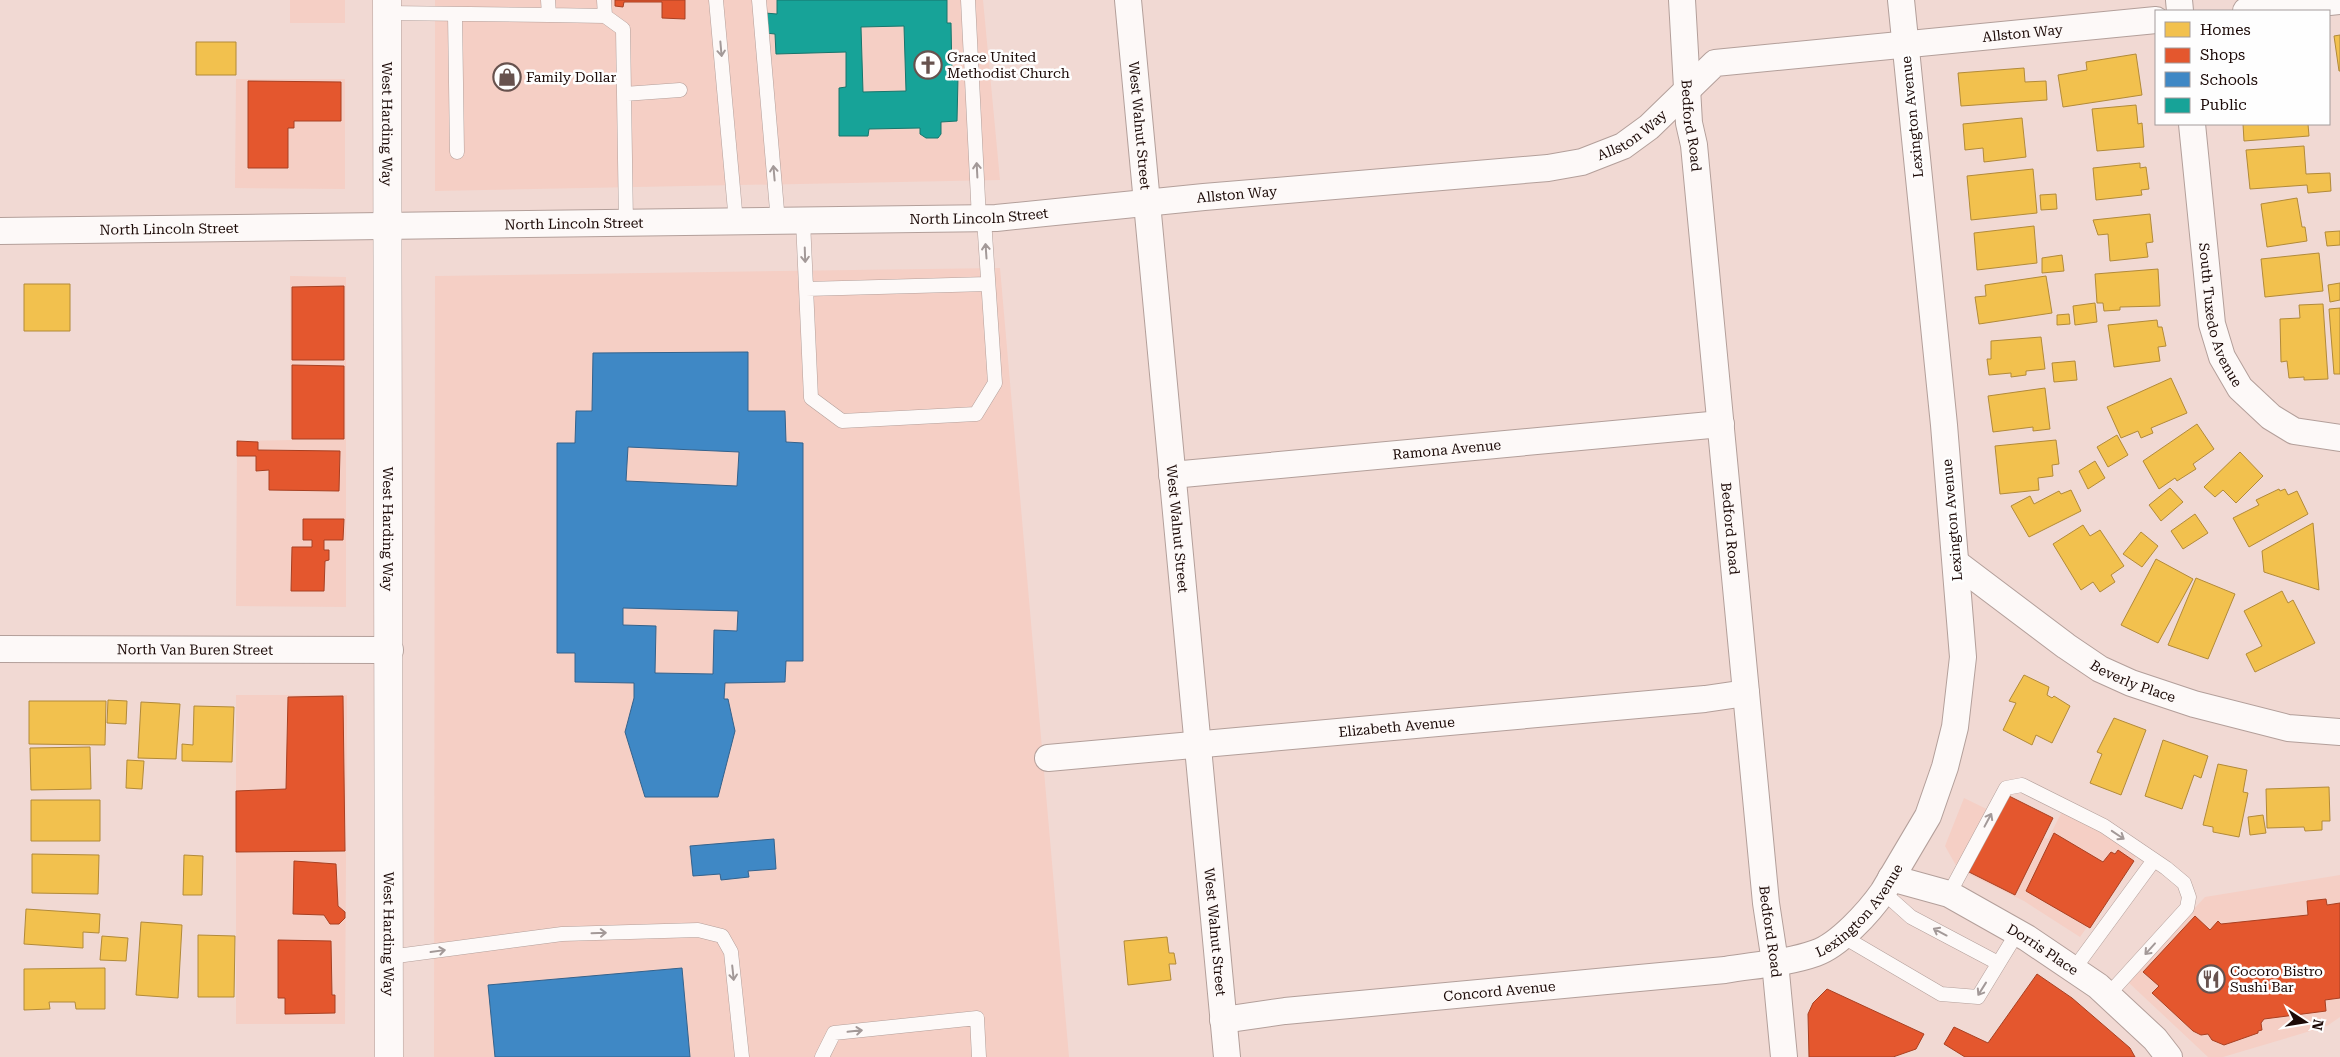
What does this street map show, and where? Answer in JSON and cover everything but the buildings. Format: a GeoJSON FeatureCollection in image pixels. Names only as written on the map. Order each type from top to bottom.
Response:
{"type":"FeatureCollection","features":[{"type":"Feature","properties":{"kind":"street","name":"West Walnut Street"},"geometry":{"type":"LineString","coordinates":[[1128,0],[1227,1057]]}},
{"type":"Feature","properties":{"kind":"street","name":"Bedford Road"},"geometry":{"type":"LineString","coordinates":[[1682,0],[1687,90],[1721,424],[1766,903],[1776,962],[1784,1057]]}},
{"type":"Feature","properties":{"kind":"street","name":"Lexington Avenue"},"geometry":{"type":"LineString","coordinates":[[1776,962],[1816,953],[1842,936],[1876,902],[1928,816],[1945,767],[1955,727],[1963,657],[1956,563],[1901,0]]}},
{"type":"Feature","properties":{"kind":"street"},"geometry":{"type":"LineString","coordinates":[[2255,10],[2340,1]]}},
{"type":"Feature","properties":{"kind":"street","name":"West Harding Way"},"geometry":{"type":"LineString","coordinates":[[387,7],[390,650],[389,1057]]}},
{"type":"Feature","properties":{"kind":"street","name":"Allston Way"},"geometry":{"type":"LineString","coordinates":[[1148,204],[1548,168],[1582,162],[1623,146],[1649,127],[1715,63],[2155,20]]}},
{"type":"Feature","properties":{"kind":"street","name":"South Tuxedo Avenue"},"geometry":{"type":"LineString","coordinates":[[2192,125],[2212,324],[2222,357],[2240,388],[2271,417],[2294,431],[2340,438]]}},
{"type":"Feature","properties":{"kind":"street","name":"North Lincoln Street"},"geometry":{"type":"LineString","coordinates":[[0,231],[388,228],[982,219],[1148,204]]}},
{"type":"Feature","properties":{"kind":"street","name":"Ramona Avenue"},"geometry":{"type":"LineString","coordinates":[[1172,475],[1721,424]]}},
{"type":"Feature","properties":{"kind":"street","name":"Beverly Place"},"geometry":{"type":"LineString","coordinates":[[1956,563],[2066,646],[2100,669],[2131,683],[2194,704],[2288,728],[2340,732]]}},
{"type":"Feature","properties":{"kind":"street","name":"North Van Buren Street"},"geometry":{"type":"LineString","coordinates":[[0,649],[390,650]]}},
{"type":"Feature","properties":{"kind":"street","name":"Elizabeth Avenue"},"geometry":{"type":"LineString","coordinates":[[1048,758],[1705,699],[1746,693]]}},
{"type":"Feature","properties":{"kind":"street","name":"Dorris Place"},"geometry":{"type":"LineString","coordinates":[[1887,885],[1949,894],[2017,932],[2108,995],[2155,1039],[2169,1057]]}},
{"type":"Feature","properties":{"kind":"street","name":"Concord Avenue"},"geometry":{"type":"LineString","coordinates":[[1223,1020],[1285,1010],[1725,970],[1776,962]]}},
{"type":"Feature","properties":{"kind":"lane"},"geometry":{"type":"LineString","coordinates":[[548,0],[549,15]]}},
{"type":"Feature","properties":{"kind":"lane"},"geometry":{"type":"LineString","coordinates":[[604,0],[604,16]]}},
{"type":"Feature","properties":{"kind":"lane"},"geometry":{"type":"LineString","coordinates":[[716,0],[736,222]]}},
{"type":"Feature","properties":{"kind":"lane"},"geometry":{"type":"LineString","coordinates":[[759,0],[791,222],[806,289],[811,398],[842,421],[976,414],[995,383],[968,0]]}},
{"type":"Feature","properties":{"kind":"lane"},"geometry":{"type":"LineString","coordinates":[[387,7],[455,14],[476,6],[549,15],[604,16],[623,29],[626,224]]}},
{"type":"Feature","properties":{"kind":"lane"},"geometry":{"type":"LineString","coordinates":[[455,14],[458,152]]}},
{"type":"Feature","properties":{"kind":"lane"},"geometry":{"type":"LineString","coordinates":[[624,94],[680,90]]}},
{"type":"Feature","properties":{"kind":"lane"},"geometry":{"type":"LineString","coordinates":[[806,289],[988,284]]}},
{"type":"Feature","properties":{"kind":"lane"},"geometry":{"type":"LineString","coordinates":[[1949,894],[2006,788],[2013,785],[2022,785],[2104,826],[2184,883],[2189,897],[2187,908],[2108,995]]}},
{"type":"Feature","properties":{"kind":"lane"},"geometry":{"type":"LineString","coordinates":[[2074,970],[2154,860]]}},
{"type":"Feature","properties":{"kind":"lane"},"geometry":{"type":"LineString","coordinates":[[1887,885],[1911,917],[1998,963]]}},
{"type":"Feature","properties":{"kind":"lane"},"geometry":{"type":"LineString","coordinates":[[390,957],[562,934],[698,930],[722,936],[731,952],[742,1057]]}},
{"type":"Feature","properties":{"kind":"lane"},"geometry":{"type":"LineString","coordinates":[[1842,936],[1941,994],[1978,996],[2017,932]]}},
{"type":"Feature","properties":{"kind":"lane"},"geometry":{"type":"LineString","coordinates":[[822,1057],[834,1033],[977,1018],[979,1057]]}},
{"type":"Feature","properties":{"kind":"shaded area"},"geometry":{"type":"Polygon","coordinates":[[[290,0],[345,0],[345,23],[290,23],[290,0]]]}},
{"type":"Feature","properties":{"kind":"shaded area"},"geometry":{"type":"Polygon","coordinates":[[[435,0],[983,0],[1000,180],[435,191],[435,0]]]}},
{"type":"Feature","properties":{"kind":"shaded area"},"geometry":{"type":"Polygon","coordinates":[[[236,79],[345,79],[345,189],[235,188],[236,79]]]}},
{"type":"Feature","properties":{"kind":"shaded area"},"geometry":{"type":"Polygon","coordinates":[[[1000,268],[1069,1057],[434,1057],[435,276],[1000,268]]]}},
{"type":"Feature","properties":{"kind":"shaded area"},"geometry":{"type":"Polygon","coordinates":[[[290,276],[346,277],[346,607],[236,606],[237,441],[291,440],[290,276]]]}},
{"type":"Feature","properties":{"kind":"shaded area"},"geometry":{"type":"Polygon","coordinates":[[[236,695],[347,695],[345,1024],[236,1024],[236,695]]]}},
{"type":"Feature","properties":{"kind":"shaded area"},"geometry":{"type":"Polygon","coordinates":[[[1964,798],[2048,839],[2067,802],[2142,848],[2080,937],[2024,901],[1958,869],[1945,846],[1964,798]]]}},
{"type":"Feature","properties":{"kind":"shaded area"},"geometry":{"type":"Polygon","coordinates":[[[2340,875],[2340,1017],[2327,1026],[2223,1057],[2208,1057],[2127,981],[2205,897],[2340,875]]]}},
{"type":"Feature","properties":{"kind":"place","name":"Grace United Methodist Church"},"geometry":{"type":"Point","coordinates":[928,65]}},
{"type":"Feature","properties":{"kind":"place","name":"Family Dollar"},"geometry":{"type":"Point","coordinates":[507,77]}},
{"type":"Feature","properties":{"kind":"place","name":"Cocoro Bistro Sushi Bar"},"geometry":{"type":"Point","coordinates":[2211,979]}}]}
